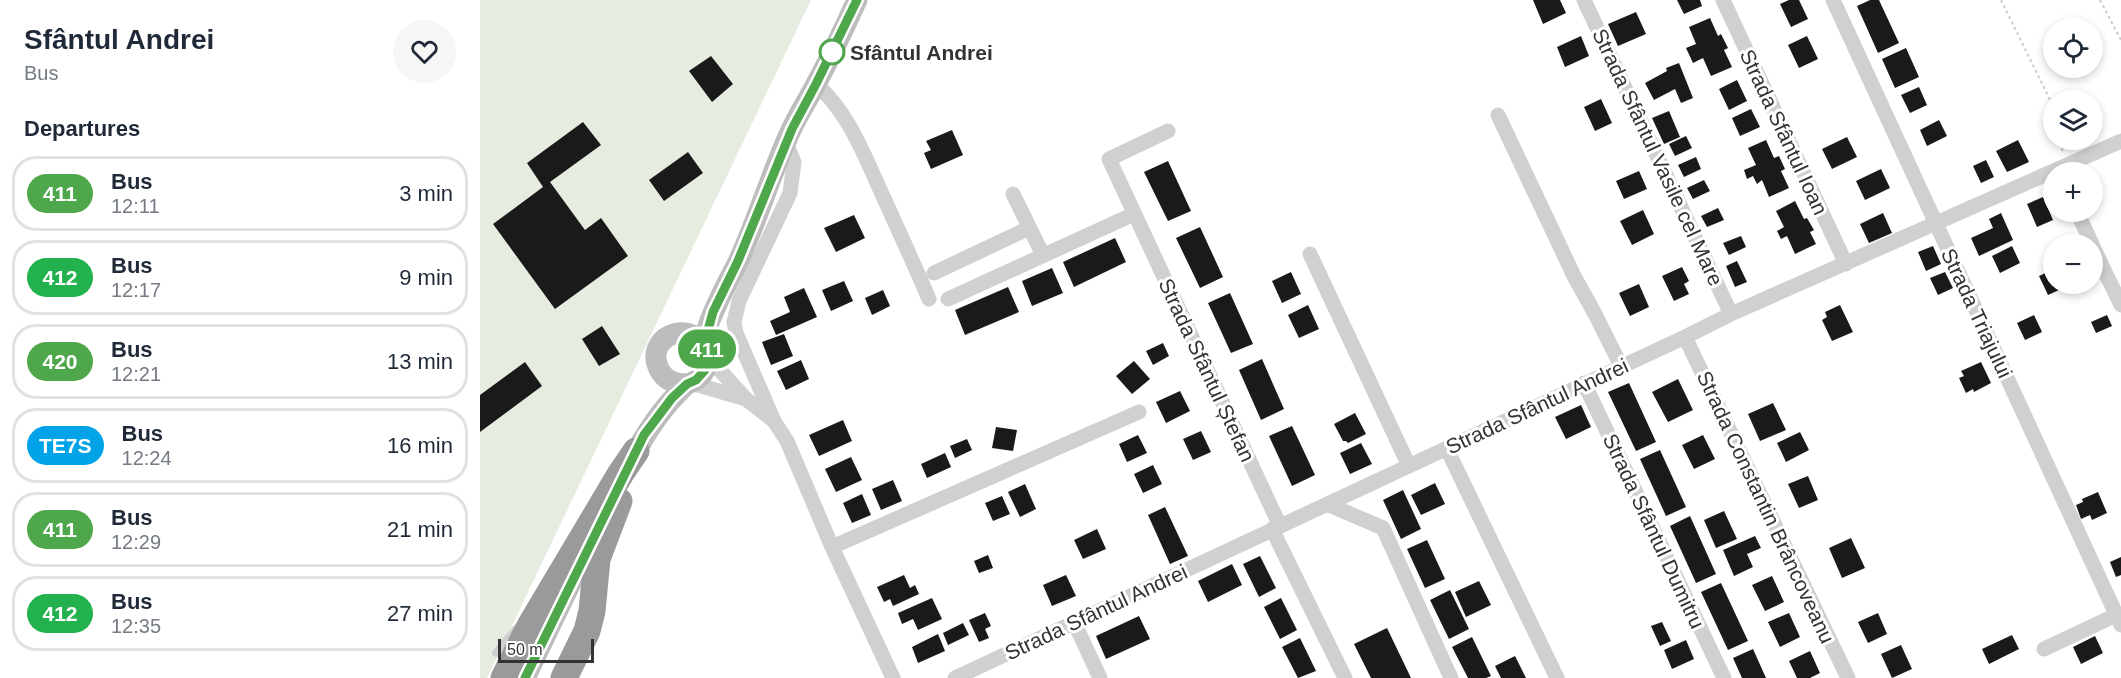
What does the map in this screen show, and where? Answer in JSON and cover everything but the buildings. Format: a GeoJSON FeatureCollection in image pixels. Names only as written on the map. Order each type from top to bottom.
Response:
{"type":"FeatureCollection","features":[{"type":"Feature","properties":{"kind":"highway"},"geometry":{"type":"LineString","coordinates":[[500,666],[530,627],[640,443]]}},
{"type":"Feature","properties":{"kind":"highway"},"geometry":{"type":"LineString","coordinates":[[564,678],[587,631],[592,611],[597,559],[640,443]]}},
{"type":"Feature","properties":{"kind":"main road"},"geometry":{"type":"LineString","coordinates":[[640,443],[667,403],[689,383],[702,375],[705,370],[713,312],[738,261],[786,143],[857,0]]}},
{"type":"Feature","properties":{"kind":"main road"},"geometry":{"type":"LineString","coordinates":[[689,383],[680,384],[668,380],[659,371],[656,363],[659,346],[663,340],[687,326],[705,303],[730,260],[750,232]]}},
{"type":"Feature","properties":{"kind":"main road"},"geometry":{"type":"LineString","coordinates":[[678,332],[691,334],[702,341],[707,352]]}},
{"type":"Feature","properties":{"kind":"main road"},"geometry":{"type":"LineString","coordinates":[[525,678],[640,443],[653,404],[659,371]]}},
{"type":"Feature","properties":{"kind":"street","name":"Strada Sfântul Vasile cel Mare"},"geometry":{"type":"LineString","coordinates":[[1584,0],[1731,314]]}},
{"type":"Feature","properties":{"kind":"street","name":"Strada Sfântul Ioan"},"geometry":{"type":"LineString","coordinates":[[1723,0],[1846,264]]}},
{"type":"Feature","properties":{"kind":"street","name":"Strada Triajului"},"geometry":{"type":"LineString","coordinates":[[1833,0],[2119,620]]}},
{"type":"Feature","properties":{"kind":"street"},"geometry":{"type":"LineString","coordinates":[[816,84],[844,115],[854,133],[929,299]]}},
{"type":"Feature","properties":{"kind":"street"},"geometry":{"type":"LineString","coordinates":[[1498,115],[1574,276],[1621,366]]}},
{"type":"Feature","properties":{"kind":"street","name":"Strada Sfântul Ștefan"},"geometry":{"type":"LineString","coordinates":[[1168,131],[1109,159],[1345,678]]}},
{"type":"Feature","properties":{"kind":"street","name":"Strada Sfântul Andrei"},"geometry":{"type":"LineString","coordinates":[[2077,162],[2121,141]]}},
{"type":"Feature","properties":{"kind":"street"},"geometry":{"type":"LineString","coordinates":[[786,143],[794,162],[790,192],[739,301],[734,322],[736,333],[774,421],[794,455],[832,547],[893,678]]}},
{"type":"Feature","properties":{"kind":"street","name":"Strada Sfântul Andrei"},"geometry":{"type":"LineString","coordinates":[[955,678],[1731,314],[2043,178]]}},
{"type":"Feature","properties":{"kind":"street"},"geometry":{"type":"LineString","coordinates":[[1012,194],[1042,255]]}},
{"type":"Feature","properties":{"kind":"street"},"geometry":{"type":"LineString","coordinates":[[948,299],[1134,213]]}},
{"type":"Feature","properties":{"kind":"street"},"geometry":{"type":"LineString","coordinates":[[934,273],[1029,228]]}},
{"type":"Feature","properties":{"kind":"street"},"geometry":{"type":"LineString","coordinates":[[1310,254],[1409,466]]}},
{"type":"Feature","properties":{"kind":"street"},"geometry":{"type":"LineString","coordinates":[[2103,268],[2121,305]]}},
{"type":"Feature","properties":{"kind":"street","name":"Strada Constantin Brâncoveanu"},"geometry":{"type":"LineString","coordinates":[[1685,337],[1848,678]]}},
{"type":"Feature","properties":{"kind":"street"},"geometry":{"type":"LineString","coordinates":[[707,352],[746,399],[774,421]]}},
{"type":"Feature","properties":{"kind":"street"},"geometry":{"type":"LineString","coordinates":[[689,383],[746,399]]}},
{"type":"Feature","properties":{"kind":"street","name":"Strada Sfântul Dumitru"},"geometry":{"type":"LineString","coordinates":[[1584,383],[1724,678]]}},
{"type":"Feature","properties":{"kind":"street"},"geometry":{"type":"LineString","coordinates":[[832,547],[1139,412]]}},
{"type":"Feature","properties":{"kind":"street"},"geometry":{"type":"LineString","coordinates":[[1447,449],[1557,678]]}},
{"type":"Feature","properties":{"kind":"street"},"geometry":{"type":"LineString","coordinates":[[1327,504],[1383,528],[1451,678]]}},
{"type":"Feature","properties":{"kind":"street"},"geometry":{"type":"LineString","coordinates":[[2044,649],[2119,620]]}},
{"type":"Feature","properties":{"kind":"street"},"geometry":{"type":"LineString","coordinates":[[1074,622],[1100,678]]}},
{"type":"Feature","properties":{"kind":"path"},"geometry":{"type":"LineString","coordinates":[[2001,0],[2045,90]]}},
{"type":"Feature","properties":{"kind":"path"},"geometry":{"type":"LineString","coordinates":[[2100,0],[2121,40]]}},
{"type":"Feature","properties":{"kind":"shaded area"},"geometry":{"type":"Polygon","coordinates":[[[480,0],[811,0],[487,678],[480,678],[480,0]]]}},
{"type":"Feature","properties":{"kind":"bus line","name":"411"},"geometry":{"type":"LineString","coordinates":[[525,678],[644,435],[672,398],[687,384],[702,375],[708,364],[707,334],[713,312],[738,261],[792,129],[857,0]]}},
{"type":"Feature","properties":{"kind":"place","name":"Sfântul Andrei"},"geometry":{"type":"Point","coordinates":[832,52]}}]}
